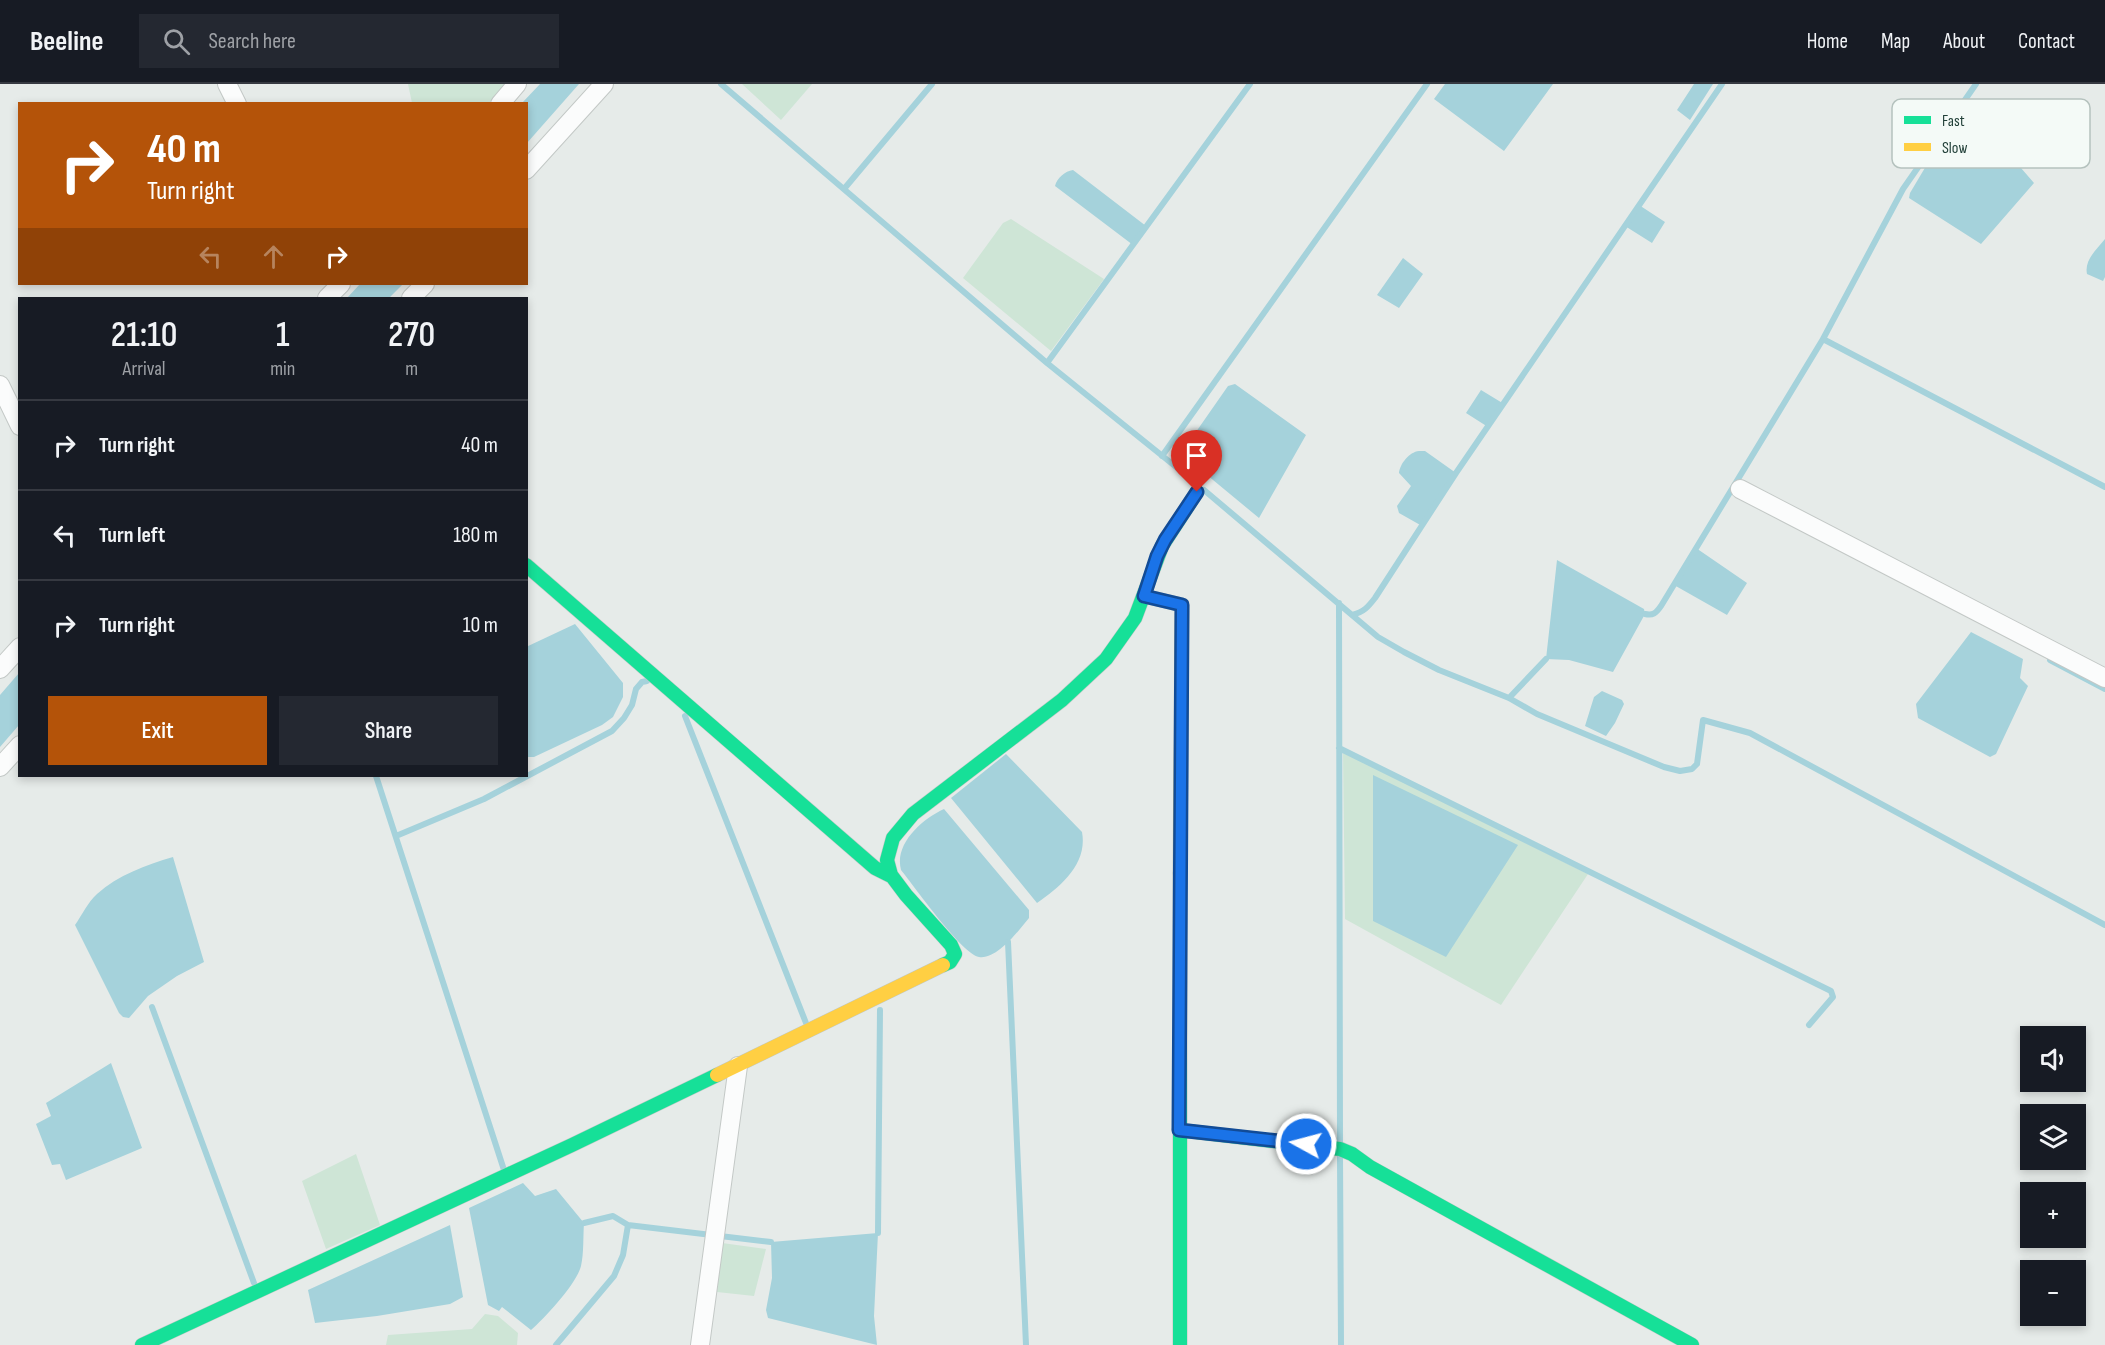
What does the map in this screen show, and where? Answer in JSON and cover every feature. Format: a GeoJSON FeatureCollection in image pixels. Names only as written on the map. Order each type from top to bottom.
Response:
{"type":"FeatureCollection","features":[{"type":"Feature","properties":{"kind":"street"},"geometry":{"type":"LineString","coordinates":[[227,84],[236,102]]}},
{"type":"Feature","properties":{"kind":"street"},"geometry":{"type":"LineString","coordinates":[[502,102],[517,84]]}},
{"type":"Feature","properties":{"kind":"street"},"geometry":{"type":"LineString","coordinates":[[528,168],[604,84]]}},
{"type":"Feature","properties":{"kind":"street"},"geometry":{"type":"LineString","coordinates":[[412,297],[424,285]]}},
{"type":"Feature","properties":{"kind":"street"},"geometry":{"type":"LineString","coordinates":[[0,385],[18,422]]}},
{"type":"Feature","properties":{"kind":"street"},"geometry":{"type":"LineString","coordinates":[[1740,489],[2105,678]]}},
{"type":"Feature","properties":{"kind":"street"},"geometry":{"type":"LineString","coordinates":[[891,876],[887,860],[894,837],[902,825],[913,814],[1055,706],[1111,652],[1130,628],[1165,540],[1197,492]]}},
{"type":"Feature","properties":{"kind":"street"},"geometry":{"type":"LineString","coordinates":[[142,1345],[738,1066],[944,966],[954,958],[955,954],[951,945],[891,876],[875,868],[528,567]]}},
{"type":"Feature","properties":{"kind":"street"},"geometry":{"type":"LineString","coordinates":[[1144,596],[1182,605],[1180,1345]]}},
{"type":"Feature","properties":{"kind":"street"},"geometry":{"type":"LineString","coordinates":[[0,669],[18,648]]}},
{"type":"Feature","properties":{"kind":"street"},"geometry":{"type":"LineString","coordinates":[[0,767],[18,747]]}},
{"type":"Feature","properties":{"kind":"street"},"geometry":{"type":"LineString","coordinates":[[700,1345],[738,1066]]}},
{"type":"Feature","properties":{"kind":"street"},"geometry":{"type":"LineString","coordinates":[[1179,1130],[1327,1147],[1346,1152],[1692,1345]]}},
{"type":"Feature","properties":{"kind":"green space"},"geometry":{"type":"Polygon","coordinates":[[[408,84],[506,84],[490,102],[412,102],[408,84]]]}},
{"type":"Feature","properties":{"kind":"green space"},"geometry":{"type":"Polygon","coordinates":[[[742,84],[812,84],[781,120],[742,84]]]}},
{"type":"Feature","properties":{"kind":"green space"},"geometry":{"type":"Polygon","coordinates":[[[1011,219],[1104,279],[1051,351],[963,278],[1003,223],[1011,219]]]}},
{"type":"Feature","properties":{"kind":"green space"},"geometry":{"type":"Polygon","coordinates":[[[1343,752],[1588,874],[1501,1005],[1345,919],[1343,752]]]}},
{"type":"Feature","properties":{"kind":"green space"},"geometry":{"type":"Polygon","coordinates":[[[356,1154],[380,1225],[326,1249],[302,1181],[356,1154]]]}},
{"type":"Feature","properties":{"kind":"green space"},"geometry":{"type":"Polygon","coordinates":[[[722,1243],[766,1249],[754,1296],[717,1292],[722,1243]]]}},
{"type":"Feature","properties":{"kind":"green space"},"geometry":{"type":"Polygon","coordinates":[[[485,1314],[498,1316],[518,1333],[517,1345],[386,1345],[388,1335],[472,1329],[485,1314]]]}},
{"type":"Feature","properties":{"kind":"water"},"geometry":{"type":"Polygon","coordinates":[[[540,84],[579,84],[528,142],[528,102],[523,102],[540,84]]]}},
{"type":"Feature","properties":{"kind":"water"},"geometry":{"type":"Polygon","coordinates":[[[1445,84],[1553,84],[1504,151],[1434,99],[1445,84]]]}},
{"type":"Feature","properties":{"kind":"water"},"geometry":{"type":"Polygon","coordinates":[[[1694,84],[1713,84],[1690,120],[1677,110],[1694,84]]]}},
{"type":"Feature","properties":{"kind":"water"},"geometry":{"type":"Polygon","coordinates":[[[1925,168],[2021,168],[2034,183],[1981,244],[1909,198],[1925,168]]]}},
{"type":"Feature","properties":{"kind":"water"},"geometry":{"type":"Polygon","coordinates":[[[1073,170],[1146,226],[1133,245],[1055,186],[1062,175],[1073,170]]]}},
{"type":"Feature","properties":{"kind":"water"},"geometry":{"type":"Polygon","coordinates":[[[1639,205],[1665,222],[1652,243],[1625,226],[1639,205]]]}},
{"type":"Feature","properties":{"kind":"water"},"geometry":{"type":"Polygon","coordinates":[[[2105,239],[2105,277],[2103,281],[2087,274],[2087,264],[2105,239]]]}},
{"type":"Feature","properties":{"kind":"water"},"geometry":{"type":"Polygon","coordinates":[[[1403,258],[1423,274],[1399,308],[1377,295],[1403,258]]]}},
{"type":"Feature","properties":{"kind":"water"},"geometry":{"type":"Polygon","coordinates":[[[359,285],[402,285],[390,297],[348,297],[359,285]]]}},
{"type":"Feature","properties":{"kind":"water"},"geometry":{"type":"Polygon","coordinates":[[[1235,384],[1306,435],[1259,518],[1182,452],[1228,386],[1235,384]]]}},
{"type":"Feature","properties":{"kind":"water"},"geometry":{"type":"Polygon","coordinates":[[[1481,390],[1504,404],[1488,427],[1466,413],[1481,390]]]}},
{"type":"Feature","properties":{"kind":"water"},"geometry":{"type":"Polygon","coordinates":[[[1425,451],[1456,473],[1422,526],[1399,513],[1397,506],[1411,486],[1399,473],[1401,466],[1409,456],[1425,451]]]}},
{"type":"Feature","properties":{"kind":"water"},"geometry":{"type":"Polygon","coordinates":[[[1696,548],[1747,583],[1727,615],[1674,585],[1696,548]]]}},
{"type":"Feature","properties":{"kind":"water"},"geometry":{"type":"Polygon","coordinates":[[[1557,560],[1644,609],[1645,614],[1613,672],[1569,660],[1546,659],[1557,560]]]}},
{"type":"Feature","properties":{"kind":"water"},"geometry":{"type":"Polygon","coordinates":[[[575,624],[623,683],[623,697],[613,717],[602,725],[534,757],[528,757],[528,646],[575,624]]]}},
{"type":"Feature","properties":{"kind":"water"},"geometry":{"type":"Polygon","coordinates":[[[1971,632],[2023,659],[2020,678],[2028,686],[1996,754],[1990,757],[1918,718],[1916,704],[1971,632]]]}},
{"type":"Feature","properties":{"kind":"water"},"geometry":{"type":"Polygon","coordinates":[[[18,674],[18,726],[0,747],[0,695],[18,674]]]}},
{"type":"Feature","properties":{"kind":"water"},"geometry":{"type":"Polygon","coordinates":[[[1602,691],[1622,700],[1624,704],[1606,736],[1585,726],[1594,697],[1602,691]]]}},
{"type":"Feature","properties":{"kind":"water"},"geometry":{"type":"Polygon","coordinates":[[[1006,754],[1082,832],[1083,844],[1076,864],[1055,890],[1037,903],[951,798],[1006,754]]]}},
{"type":"Feature","properties":{"kind":"water"},"geometry":{"type":"Polygon","coordinates":[[[1373,775],[1518,845],[1446,957],[1373,921],[1373,775]]]}},
{"type":"Feature","properties":{"kind":"water"},"geometry":{"type":"Polygon","coordinates":[[[944,809],[1029,910],[1029,918],[1014,936],[1000,949],[986,957],[979,957],[971,953],[961,944],[901,870],[900,860],[906,842],[927,819],[944,809]]]}},
{"type":"Feature","properties":{"kind":"water"},"geometry":{"type":"Polygon","coordinates":[[[173,857],[204,962],[177,976],[148,996],[129,1018],[123,1017],[75,925],[91,901],[105,887],[133,871],[173,857]]]}},
{"type":"Feature","properties":{"kind":"water"},"geometry":{"type":"Polygon","coordinates":[[[111,1063],[142,1148],[66,1180],[60,1164],[52,1165],[36,1124],[51,1116],[46,1103],[111,1063]]]}},
{"type":"Feature","properties":{"kind":"water"},"geometry":{"type":"Polygon","coordinates":[[[523,1183],[535,1196],[556,1189],[584,1223],[583,1256],[578,1273],[560,1300],[531,1330],[502,1307],[499,1311],[488,1305],[469,1208],[523,1183]]]}},
{"type":"Feature","properties":{"kind":"water"},"geometry":{"type":"Polygon","coordinates":[[[450,1225],[463,1297],[450,1304],[315,1323],[308,1290],[450,1225]]]}},
{"type":"Feature","properties":{"kind":"water"},"geometry":{"type":"Polygon","coordinates":[[[878,1233],[874,1316],[877,1345],[768,1318],[766,1310],[772,1278],[771,1242],[878,1233]]]}},
{"type":"Feature","properties":{"kind":"waterway"},"geometry":{"type":"LineString","coordinates":[[721,84],[1047,363],[1196,483]]}},
{"type":"Feature","properties":{"kind":"waterway"},"geometry":{"type":"LineString","coordinates":[[844,189],[932,84]]}},
{"type":"Feature","properties":{"kind":"waterway"},"geometry":{"type":"LineString","coordinates":[[1047,363],[1250,84]]}},
{"type":"Feature","properties":{"kind":"waterway"},"geometry":{"type":"LineString","coordinates":[[1162,456],[1427,84]]}},
{"type":"Feature","properties":{"kind":"waterway"},"geometry":{"type":"LineString","coordinates":[[1352,615],[1365,609],[1375,598],[1456,473],[1722,84]]}},
{"type":"Feature","properties":{"kind":"waterway"},"geometry":{"type":"LineString","coordinates":[[1966,99],[1976,84]]}},
{"type":"Feature","properties":{"kind":"waterway"},"geometry":{"type":"LineString","coordinates":[[1645,614],[1650,615],[1661,606],[1823,339],[1903,189],[1918,168]]}},
{"type":"Feature","properties":{"kind":"waterway"},"geometry":{"type":"LineString","coordinates":[[1823,339],[2105,487]]}},
{"type":"Feature","properties":{"kind":"waterway"},"geometry":{"type":"LineString","coordinates":[[1204,490],[1378,637],[1439,670],[1509,698],[1537,714],[1664,767],[1680,771],[1692,769],[1697,764],[1703,720],[1750,733],[2105,925]]}},
{"type":"Feature","properties":{"kind":"waterway"},"geometry":{"type":"LineString","coordinates":[[1339,603],[1340,1143]]}},
{"type":"Feature","properties":{"kind":"waterway"},"geometry":{"type":"LineString","coordinates":[[1509,698],[1546,659]]}},
{"type":"Feature","properties":{"kind":"waterway"},"geometry":{"type":"LineString","coordinates":[[2050,660],[2105,689]]}},
{"type":"Feature","properties":{"kind":"waterway"},"geometry":{"type":"LineString","coordinates":[[528,776],[612,731],[632,705],[636,689],[642,682],[647,681]]}},
{"type":"Feature","properties":{"kind":"waterway"},"geometry":{"type":"LineString","coordinates":[[685,716],[806,1023]]}},
{"type":"Feature","properties":{"kind":"waterway"},"geometry":{"type":"LineString","coordinates":[[1339,748],[1831,991],[1833,997],[1809,1025]]}},
{"type":"Feature","properties":{"kind":"waterway"},"geometry":{"type":"LineString","coordinates":[[376,777],[504,1170]]}},
{"type":"Feature","properties":{"kind":"waterway"},"geometry":{"type":"LineString","coordinates":[[396,836],[484,799],[525,777]]}},
{"type":"Feature","properties":{"kind":"waterway"},"geometry":{"type":"LineString","coordinates":[[1008,942],[1026,1345]]}},
{"type":"Feature","properties":{"kind":"waterway"},"geometry":{"type":"LineString","coordinates":[[152,1007],[254,1283]]}},
{"type":"Feature","properties":{"kind":"waterway"},"geometry":{"type":"LineString","coordinates":[[878,1233],[880,1010]]}},
{"type":"Feature","properties":{"kind":"waterway"},"geometry":{"type":"LineString","coordinates":[[1340,1156],[1341,1345]]}},
{"type":"Feature","properties":{"kind":"waterway"},"geometry":{"type":"LineString","coordinates":[[584,1223],[613,1216],[628,1225],[771,1242]]}},
{"type":"Feature","properties":{"kind":"waterway"},"geometry":{"type":"LineString","coordinates":[[556,1345],[614,1276],[623,1255],[628,1225]]}},
{"type":"Feature","properties":{"kind":"traffic: fast"},"geometry":{"type":"LineString","coordinates":[[943,965],[950,962],[955,954],[951,945],[891,875],[887,860],[893,838],[913,814],[1062,700],[1106,659],[1135,618],[1162,546],[1197,492]]}},
{"type":"Feature","properties":{"kind":"traffic: fast"},"geometry":{"type":"LineString","coordinates":[[528,567],[875,868],[891,876]]}},
{"type":"Feature","properties":{"kind":"traffic: fast"},"geometry":{"type":"LineString","coordinates":[[1180,873],[1180,1345]]}},
{"type":"Feature","properties":{"kind":"traffic: fast"},"geometry":{"type":"LineString","coordinates":[[142,1345],[717,1075]]}},
{"type":"Feature","properties":{"kind":"traffic: fast"},"geometry":{"type":"LineString","coordinates":[[1179,1130],[1340,1149],[1352,1154],[1370,1167],[1692,1345]]}},
{"type":"Feature","properties":{"kind":"traffic: slow"},"geometry":{"type":"LineString","coordinates":[[1144,596],[1182,605],[1180,873]]}},
{"type":"Feature","properties":{"kind":"traffic: slow"},"geometry":{"type":"LineString","coordinates":[[717,1075],[943,965]]}},
{"type":"Feature","properties":{"kind":"route"},"geometry":{"type":"LineString","coordinates":[[1197,492],[1165,540],[1157,556],[1144,596],[1182,605],[1179,1130],[1306,1144]]}}]}
